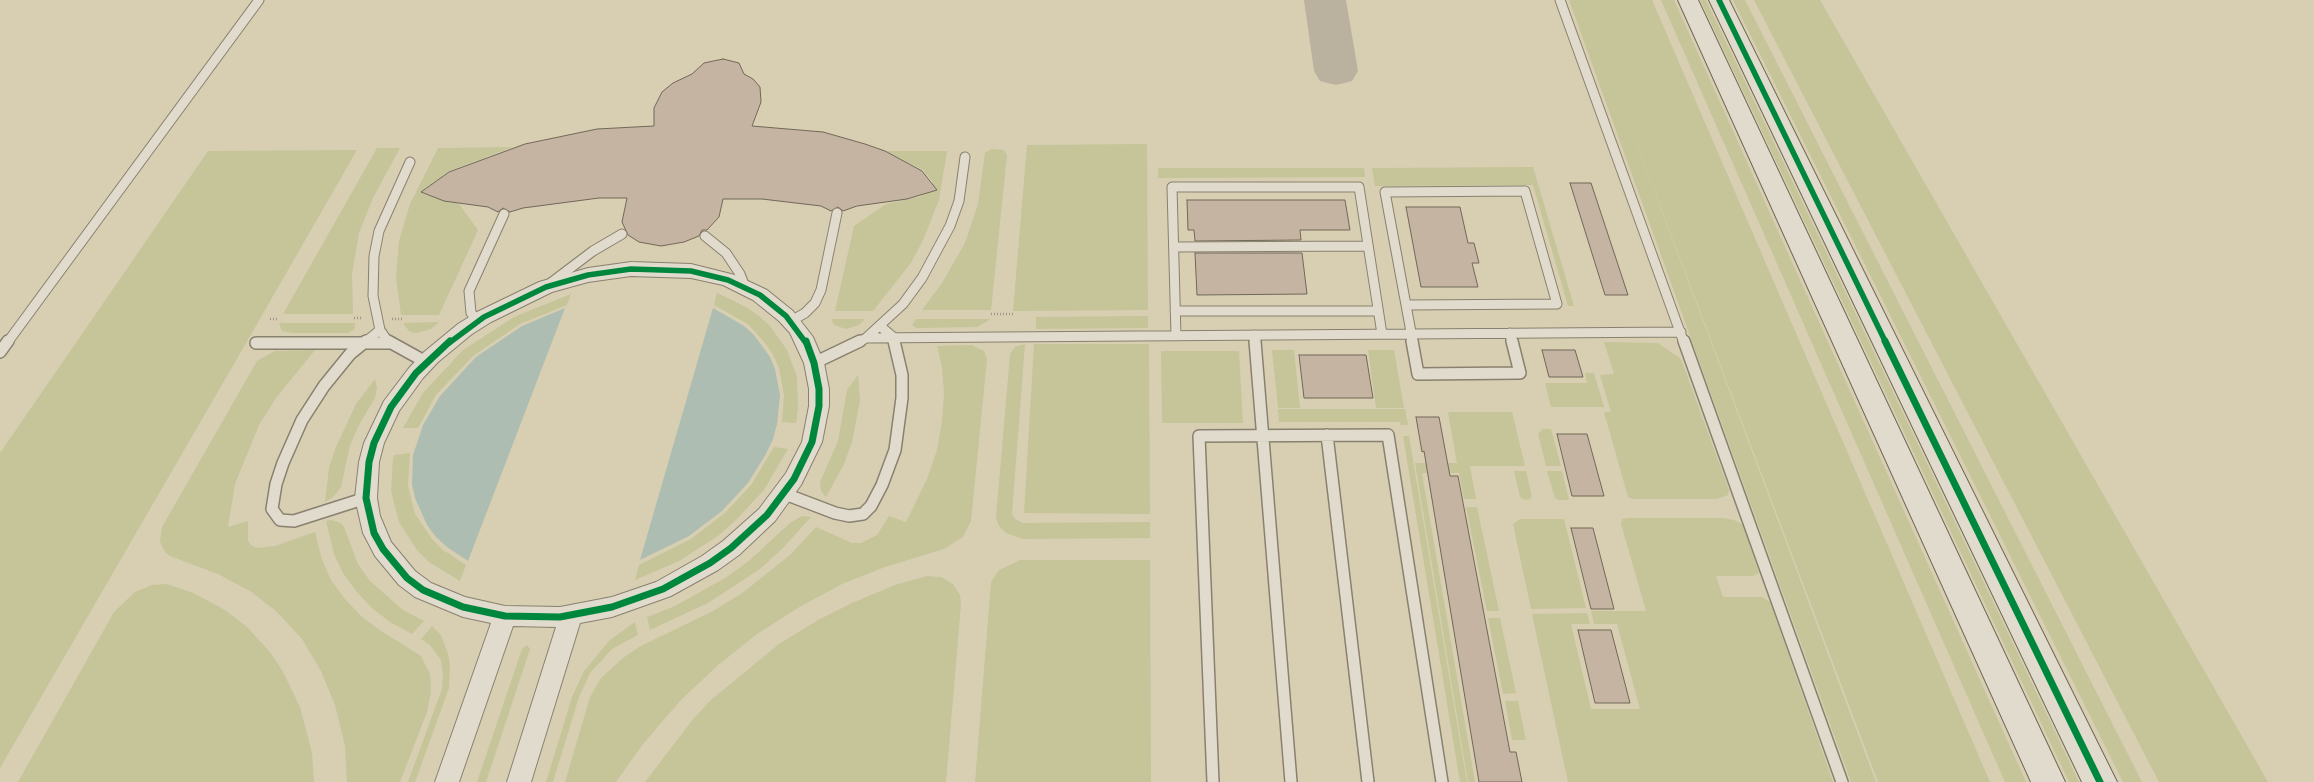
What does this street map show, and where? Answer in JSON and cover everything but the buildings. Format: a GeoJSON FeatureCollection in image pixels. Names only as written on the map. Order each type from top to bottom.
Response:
{"type":"FeatureCollection","features":[{"type":"Feature","properties":{"kind":"street"},"geometry":{"type":"LineString","coordinates":[[1688,0],[2048,782]]}},
{"type":"Feature","properties":{"kind":"street"},"geometry":{"type":"LineString","coordinates":[[1719,0],[2100,782]]}},
{"type":"Feature","properties":{"kind":"street"},"geometry":{"type":"LineString","coordinates":[[652,268],[672,269],[710,275],[745,287],[774,305],[791,321],[806,342],[814,363],[819,389],[817,424],[804,460],[784,494],[767,515],[732,548],[688,577],[638,599],[612,607],[572,615],[534,618],[485,614],[442,600],[408,578],[394,564],[374,533],[366,498],[369,462],[381,425],[403,390],[426,362],[478,321],[504,305],[546,288],[610,271],[652,268]]}},
{"type":"Feature","properties":{"kind":"street"},"geometry":{"type":"LineString","coordinates":[[519,782],[572,615]]}},
{"type":"Feature","properties":{"kind":"street"},"geometry":{"type":"LineString","coordinates":[[447,782],[505,616]]}},
{"type":"Feature","properties":{"kind":"lane"},"geometry":{"type":"LineString","coordinates":[[0,352],[259,0]]}},
{"type":"Feature","properties":{"kind":"lane"},"geometry":{"type":"LineString","coordinates":[[1560,0],[1842,782]]}},
{"type":"Feature","properties":{"kind":"lane"},"geometry":{"type":"LineString","coordinates":[[814,363],[842,352],[866,338],[903,304],[918,285],[938,252],[959,201],[965,157]]}},
{"type":"Feature","properties":{"kind":"lane"},"geometry":{"type":"LineString","coordinates":[[389,343],[380,330],[373,296],[374,256],[383,219],[410,162]]}},
{"type":"Feature","properties":{"kind":"lane"},"geometry":{"type":"LineString","coordinates":[[1176,336],[1172,187],[1359,187],[1382,334]]}},
{"type":"Feature","properties":{"kind":"lane"},"geometry":{"type":"LineString","coordinates":[[1406,305],[1557,304],[1525,191],[1386,192],[1418,374],[1520,373],[1510,333]]}},
{"type":"Feature","properties":{"kind":"lane"},"geometry":{"type":"LineString","coordinates":[[791,321],[805,313],[815,303],[821,290],[837,213]]}},
{"type":"Feature","properties":{"kind":"lane"},"geometry":{"type":"LineString","coordinates":[[478,321],[471,313],[469,291],[504,214]]}},
{"type":"Feature","properties":{"kind":"lane"},"geometry":{"type":"LineString","coordinates":[[546,288],[593,250],[622,234]]}},
{"type":"Feature","properties":{"kind":"lane"},"geometry":{"type":"LineString","coordinates":[[705,236],[726,253],[740,274],[745,287]]}},
{"type":"Feature","properties":{"kind":"lane"},"geometry":{"type":"LineString","coordinates":[[1174,247],[1368,246]]}},
{"type":"Feature","properties":{"kind":"lane"},"geometry":{"type":"LineString","coordinates":[[1175,311],[1378,311]]}},
{"type":"Feature","properties":{"kind":"lane"},"geometry":{"type":"LineString","coordinates":[[784,494],[835,513],[849,516],[863,514],[871,506],[882,486],[895,450],[901,421],[902,375],[899,355],[893,337],[880,326]]}},
{"type":"Feature","properties":{"kind":"lane"},"geometry":{"type":"LineString","coordinates":[[366,498],[294,521],[280,520],[272,509],[276,484],[283,463],[302,420],[324,386],[350,354],[380,330]]}},
{"type":"Feature","properties":{"kind":"lane"},"geometry":{"type":"LineString","coordinates":[[866,338],[1681,332]]}},
{"type":"Feature","properties":{"kind":"lane"},"geometry":{"type":"LineString","coordinates":[[1254,335],[1291,782]]}},
{"type":"Feature","properties":{"kind":"lane"},"geometry":{"type":"LineString","coordinates":[[256,343],[389,343],[426,362]]}},
{"type":"Feature","properties":{"kind":"lane"},"geometry":{"type":"LineString","coordinates":[[1327,435],[1368,782]]}},
{"type":"Feature","properties":{"kind":"lane"},"geometry":{"type":"LineString","coordinates":[[1213,782],[1199,436],[1327,435],[1388,435],[1442,782]]}},
{"type":"Feature","properties":{"kind":"path"},"geometry":{"type":"LineString","coordinates":[[991,314],[1013,314]]}},
{"type":"Feature","properties":{"kind":"path"},"geometry":{"type":"LineString","coordinates":[[270,319],[279,319]]}},
{"type":"Feature","properties":{"kind":"green space"},"geometry":{"type":"Polygon","coordinates":[[[1569,0],[1652,0],[1990,782],[1878,782],[1612,78],[1876,782],[1851,782],[1569,0]]]}},
{"type":"Feature","properties":{"kind":"green space"},"geometry":{"type":"Polygon","coordinates":[[[1661,0],[1674,0],[2026,782],[2005,782],[1661,0]]]}},
{"type":"Feature","properties":{"kind":"green space"},"geometry":{"type":"Polygon","coordinates":[[[1700,0],[1706,0],[2079,782],[2069,782],[1700,0]]]}},
{"type":"Feature","properties":{"kind":"green space"},"geometry":{"type":"Polygon","coordinates":[[[1733,0],[1745,0],[2142,782],[2123,782],[1733,0]]]}},
{"type":"Feature","properties":{"kind":"green space"},"geometry":{"type":"Polygon","coordinates":[[[1754,0],[1820,0],[2268,782],[2159,782],[1754,0]]]}},
{"type":"Feature","properties":{"kind":"green space"},"geometry":{"type":"Polygon","coordinates":[[[1147,144],[1148,310],[1013,311],[1027,145],[1147,144]]]}},
{"type":"Feature","properties":{"kind":"green space"},"geometry":{"type":"Polygon","coordinates":[[[513,147],[449,171],[424,189],[423,193],[426,195],[459,204],[478,230],[439,315],[401,315],[396,278],[399,241],[410,204],[438,148],[513,147]]]}},
{"type":"Feature","properties":{"kind":"green space"},"geometry":{"type":"Polygon","coordinates":[[[377,148],[400,148],[373,198],[359,233],[352,274],[353,314],[283,314],[377,148]]]}},
{"type":"Feature","properties":{"kind":"green space"},"geometry":{"type":"Polygon","coordinates":[[[991,149],[1004,150],[1007,155],[991,310],[922,310],[942,283],[965,243],[978,204],[985,153],[991,149]]]}},
{"type":"Feature","properties":{"kind":"green space"},"geometry":{"type":"Polygon","coordinates":[[[357,150],[0,768],[0,453],[208,151],[357,150]]]}},
{"type":"Feature","properties":{"kind":"green space"},"geometry":{"type":"Polygon","coordinates":[[[885,151],[947,151],[939,200],[924,238],[911,263],[873,311],[835,311],[854,226],[886,204],[919,197],[935,190],[932,181],[923,170],[885,151]]]}},
{"type":"Feature","properties":{"kind":"green space"},"geometry":{"type":"Polygon","coordinates":[[[1533,167],[1574,306],[1568,306],[1533,185],[1375,186],[1372,168],[1533,167]]]}},
{"type":"Feature","properties":{"kind":"green space"},"geometry":{"type":"Polygon","coordinates":[[[1158,168],[1364,168],[1365,177],[1158,178],[1158,168]]]}},
{"type":"Feature","properties":{"kind":"green space"},"geometry":{"type":"Polygon","coordinates":[[[717,293],[746,307],[759,316],[770,326],[787,350],[797,377],[798,408],[796,423],[782,422],[784,395],[779,368],[773,355],[748,324],[714,305],[717,293]]]}},
{"type":"Feature","properties":{"kind":"green space"},"geometry":{"type":"Polygon","coordinates":[[[571,294],[567,305],[520,324],[473,356],[436,395],[418,428],[403,428],[423,393],[463,350],[514,317],[571,294]]]}},
{"type":"Feature","properties":{"kind":"green space"},"geometry":{"type":"Polygon","coordinates":[[[1148,316],[1148,328],[1036,329],[1036,317],[1148,316]]]}},
{"type":"Feature","properties":{"kind":"green space"},"geometry":{"type":"Polygon","coordinates":[[[831,319],[865,319],[859,325],[846,329],[834,325],[831,319]]]}},
{"type":"Feature","properties":{"kind":"green space"},"geometry":{"type":"Polygon","coordinates":[[[916,319],[991,319],[977,327],[916,328],[912,325],[916,319]]]}},
{"type":"Feature","properties":{"kind":"green space"},"geometry":{"type":"Polygon","coordinates":[[[439,322],[431,329],[416,333],[410,332],[404,325],[404,323],[439,322]]]}},
{"type":"Feature","properties":{"kind":"green space"},"geometry":{"type":"Polygon","coordinates":[[[279,323],[355,323],[355,326],[354,330],[348,333],[292,333],[282,331],[279,323]]]}},
{"type":"Feature","properties":{"kind":"green space"},"geometry":{"type":"Polygon","coordinates":[[[1604,342],[1658,343],[1681,359],[1729,490],[1728,495],[1717,499],[1633,499],[1628,497],[1604,412],[1611,412],[1600,375],[1614,374],[1604,342]]]}},
{"type":"Feature","properties":{"kind":"green space"},"geometry":{"type":"Polygon","coordinates":[[[1025,344],[1012,514],[1015,519],[1023,523],[1150,522],[1150,538],[1023,539],[1006,533],[999,526],[996,518],[1010,354],[1015,347],[1025,344]]]}},
{"type":"Feature","properties":{"kind":"green space"},"geometry":{"type":"Polygon","coordinates":[[[1034,344],[1149,344],[1150,514],[1024,513],[1034,344]]]}},
{"type":"Feature","properties":{"kind":"green space"},"geometry":{"type":"Polygon","coordinates":[[[972,345],[984,351],[987,359],[971,521],[963,537],[944,549],[885,567],[842,584],[801,606],[757,634],[717,666],[680,701],[643,744],[616,782],[565,782],[590,697],[601,678],[623,658],[639,647],[713,611],[741,594],[790,555],[816,527],[852,543],[861,543],[877,535],[889,516],[906,522],[927,479],[937,450],[944,393],[942,367],[937,346],[972,345]]]}},
{"type":"Feature","properties":{"kind":"green space"},"geometry":{"type":"Polygon","coordinates":[[[315,350],[276,398],[259,425],[235,484],[228,527],[248,521],[248,541],[252,546],[258,548],[275,546],[315,532],[322,560],[331,580],[345,599],[361,616],[381,631],[421,656],[430,674],[431,692],[427,712],[400,782],[347,782],[345,746],[335,705],[321,671],[302,639],[276,611],[250,591],[218,574],[170,556],[165,552],[160,542],[162,527],[257,361],[275,351],[315,350]]]}},
{"type":"Feature","properties":{"kind":"green space"},"geometry":{"type":"Polygon","coordinates":[[[1272,350],[1294,350],[1300,408],[1278,408],[1272,350]]]}},
{"type":"Feature","properties":{"kind":"green space"},"geometry":{"type":"Polygon","coordinates":[[[1368,350],[1394,350],[1404,408],[1376,408],[1368,350]]]}},
{"type":"Feature","properties":{"kind":"green space"},"geometry":{"type":"Polygon","coordinates":[[[1161,351],[1239,351],[1243,423],[1162,423],[1161,351]]]}},
{"type":"Feature","properties":{"kind":"green space"},"geometry":{"type":"Polygon","coordinates":[[[1585,373],[1594,373],[1604,407],[1551,407],[1545,383],[1587,383],[1585,373]]]}},
{"type":"Feature","properties":{"kind":"green space"},"geometry":{"type":"Polygon","coordinates":[[[858,375],[860,400],[852,442],[844,464],[826,497],[821,491],[820,482],[838,441],[847,390],[858,375]]]}},
{"type":"Feature","properties":{"kind":"green space"},"geometry":{"type":"Polygon","coordinates":[[[375,379],[377,388],[375,398],[350,445],[341,487],[334,496],[325,502],[329,468],[336,447],[356,404],[375,379]]]}},
{"type":"Feature","properties":{"kind":"green space"},"geometry":{"type":"Polygon","coordinates":[[[1278,409],[1405,409],[1408,425],[1401,425],[1400,422],[1279,422],[1278,409]]]}},
{"type":"Feature","properties":{"kind":"green space"},"geometry":{"type":"Polygon","coordinates":[[[1448,412],[1512,412],[1525,466],[1470,466],[1476,499],[1464,499],[1459,473],[1422,473],[1475,782],[1468,782],[1415,463],[1457,463],[1448,412]]]}},
{"type":"Feature","properties":{"kind":"green space"},"geometry":{"type":"Polygon","coordinates":[[[1542,429],[1551,429],[1561,466],[1546,466],[1538,434],[1542,429]]]}},
{"type":"Feature","properties":{"kind":"green space"},"geometry":{"type":"Polygon","coordinates":[[[1403,436],[1409,436],[1467,782],[1460,782],[1403,436]]]}},
{"type":"Feature","properties":{"kind":"green space"},"geometry":{"type":"Polygon","coordinates":[[[774,447],[788,449],[764,490],[735,521],[718,536],[679,561],[635,580],[639,565],[691,539],[725,513],[751,485],[774,447]]]}},
{"type":"Feature","properties":{"kind":"green space"},"geometry":{"type":"Polygon","coordinates":[[[410,453],[408,486],[415,514],[432,539],[443,550],[466,565],[460,581],[429,562],[417,550],[399,522],[391,491],[393,458],[394,455],[410,453]]]}},
{"type":"Feature","properties":{"kind":"green space"},"geometry":{"type":"Polygon","coordinates":[[[1514,471],[1526,471],[1532,497],[1530,499],[1525,500],[1520,497],[1514,471]]]}},
{"type":"Feature","properties":{"kind":"green space"},"geometry":{"type":"Polygon","coordinates":[[[1547,471],[1562,471],[1569,500],[1555,498],[1547,471]]]}},
{"type":"Feature","properties":{"kind":"green space"},"geometry":{"type":"Polygon","coordinates":[[[1466,507],[1477,507],[1499,611],[1487,611],[1466,507]]]}},
{"type":"Feature","properties":{"kind":"green space"},"geometry":{"type":"Polygon","coordinates":[[[802,516],[811,517],[782,549],[760,569],[708,603],[650,630],[647,617],[675,606],[727,577],[750,560],[790,523],[802,516]]]}},
{"type":"Feature","properties":{"kind":"green space"},"geometry":{"type":"Polygon","coordinates":[[[1724,518],[1734,520],[1743,525],[1759,573],[1753,576],[1716,576],[1723,597],[1762,597],[1770,602],[1833,782],[1568,782],[1532,614],[1587,613],[1590,624],[1571,624],[1591,709],[1640,709],[1617,624],[1594,624],[1591,611],[1646,611],[1621,524],[1622,519],[1724,518]]]}},
{"type":"Feature","properties":{"kind":"green space"},"geometry":{"type":"Polygon","coordinates":[[[1520,519],[1564,519],[1586,608],[1531,609],[1513,524],[1520,519]]]}},
{"type":"Feature","properties":{"kind":"green space"},"geometry":{"type":"Polygon","coordinates":[[[331,520],[341,523],[344,527],[358,564],[370,581],[403,610],[424,621],[412,634],[390,622],[372,608],[343,573],[334,554],[326,521],[331,520]]]}},
{"type":"Feature","properties":{"kind":"green space"},"geometry":{"type":"Polygon","coordinates":[[[1020,560],[1150,560],[1151,782],[975,782],[991,582],[999,570],[1020,560]]]}},
{"type":"Feature","properties":{"kind":"green space"},"geometry":{"type":"Polygon","coordinates":[[[927,576],[941,577],[953,584],[960,595],[961,604],[946,782],[645,782],[694,718],[711,700],[779,644],[818,620],[852,603],[895,585],[927,576]]]}},
{"type":"Feature","properties":{"kind":"green space"},"geometry":{"type":"Polygon","coordinates":[[[167,584],[193,593],[225,610],[247,627],[270,652],[282,670],[300,707],[312,753],[314,782],[18,782],[114,612],[135,592],[152,585],[167,584]]]}},
{"type":"Feature","properties":{"kind":"green space"},"geometry":{"type":"Polygon","coordinates":[[[1488,618],[1500,618],[1516,693],[1503,694],[1488,618]]]}},
{"type":"Feature","properties":{"kind":"green space"},"geometry":{"type":"Polygon","coordinates":[[[635,622],[638,635],[612,649],[590,673],[579,697],[553,782],[546,782],[572,697],[584,671],[610,640],[635,622]]]}},
{"type":"Feature","properties":{"kind":"green space"},"geometry":{"type":"Polygon","coordinates":[[[432,626],[441,635],[448,654],[450,665],[449,688],[415,782],[408,782],[442,689],[441,660],[430,645],[421,639],[432,626]]]}},
{"type":"Feature","properties":{"kind":"green space"},"geometry":{"type":"Polygon","coordinates":[[[527,645],[530,649],[486,782],[477,782],[522,649],[527,645]]]}},
{"type":"Feature","properties":{"kind":"green space"},"geometry":{"type":"Polygon","coordinates":[[[1505,701],[1518,701],[1526,740],[1512,740],[1505,701]]]}},
{"type":"Feature","properties":{"kind":"shaded area"},"geometry":{"type":"Polygon","coordinates":[[[565,308],[468,561],[436,537],[427,525],[415,498],[412,484],[413,455],[423,425],[440,396],[476,357],[522,326],[565,308]]]}},
{"type":"Feature","properties":{"kind":"shaded area"},"geometry":{"type":"Polygon","coordinates":[[[713,308],[744,326],[754,335],[770,357],[775,369],[780,395],[777,424],[773,439],[748,483],[722,511],[689,536],[640,560],[713,308]]]}},
{"type":"Feature","properties":{"kind":"taxiway"},"geometry":{"type":"LineString","coordinates":[[1325,0],[1336,71]]}},
{"type":"Feature","properties":{"kind":"cycle path"},"geometry":{"type":"LineString","coordinates":[[1719,0],[2100,782]]}},
{"type":"Feature","properties":{"kind":"cycle path"},"geometry":{"type":"LineString","coordinates":[[631,269],[691,271],[728,280],[760,295],[786,316],[797,328],[806,342],[814,363],[819,389],[819,406],[812,442],[794,479],[767,515],[731,548],[710,563],[663,589],[612,607],[560,617],[505,616],[463,607],[423,590],[407,578],[383,549],[374,533],[369,516],[366,498],[369,462],[374,443],[391,407],[416,373],[431,357],[465,329],[484,317],[546,287],[588,275],[631,269]]}}]}
